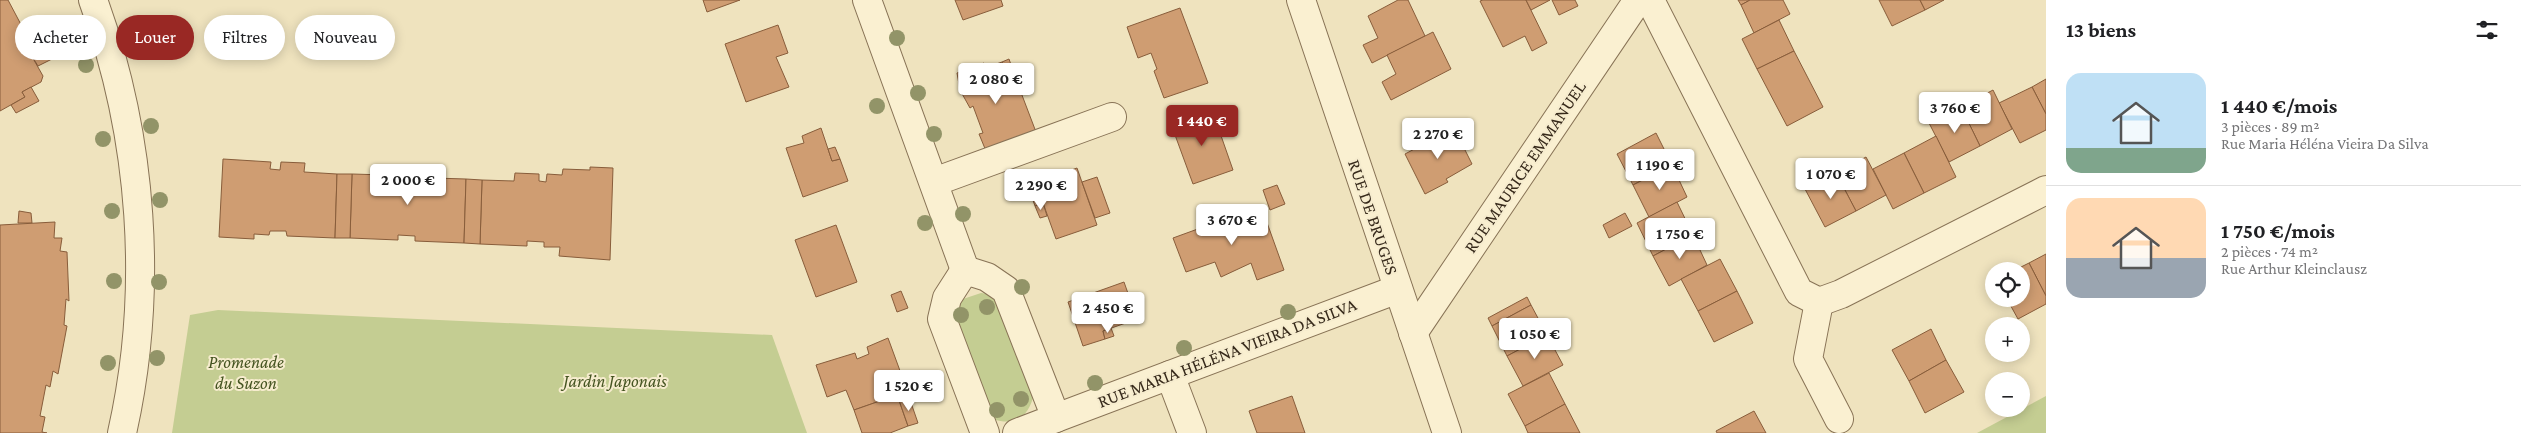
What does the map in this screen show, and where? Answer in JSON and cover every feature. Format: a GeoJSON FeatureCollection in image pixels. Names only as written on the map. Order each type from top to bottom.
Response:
{"type":"FeatureCollection","features":[{"type":"Feature","properties":{"kind":"street"},"geometry":{"type":"LineString","coordinates":[[93,0],[117,75],[131,152],[137,208],[140,266],[139,317],[136,354],[122,433]]}},
{"type":"Feature","properties":{"kind":"street"},"geometry":{"type":"LineString","coordinates":[[867,0],[965,270]]}},
{"type":"Feature","properties":{"kind":"street","name":"RUE DE BRUGES"},"geometry":{"type":"LineString","coordinates":[[1301,0],[1447,433]]}},
{"type":"Feature","properties":{"kind":"street","name":"RUE MAURICE EMMANUEL"},"geometry":{"type":"LineString","coordinates":[[1413,333],[1638,0]]}},
{"type":"Feature","properties":{"kind":"street"},"geometry":{"type":"LineString","coordinates":[[1650,0],[1799,292],[1819,302],[1842,294],[2046,190]]}},
{"type":"Feature","properties":{"kind":"street"},"geometry":{"type":"LineString","coordinates":[[934,182],[1112,117]]}},
{"type":"Feature","properties":{"kind":"street"},"geometry":{"type":"LineString","coordinates":[[965,270],[987,276],[1006,290],[1056,418]]}},
{"type":"Feature","properties":{"kind":"street"},"geometry":{"type":"LineString","coordinates":[[965,270],[947,298],[942,319],[985,433]]}},
{"type":"Feature","properties":{"kind":"street","name":"RUE MARIA HÉLÉNA VIEIRA DA SILVA"},"geometry":{"type":"LineString","coordinates":[[1017,433],[1398,289]]}},
{"type":"Feature","properties":{"kind":"street"},"geometry":{"type":"LineString","coordinates":[[1819,302],[1808,359],[1839,419]]}},
{"type":"Feature","properties":{"kind":"street"},"geometry":{"type":"LineString","coordinates":[[1170,375],[1192,433]]}},
{"type":"Feature","properties":{"kind":"green space"},"geometry":{"type":"Polygon","coordinates":[[[981,293],[996,295],[1034,394],[1025,414],[1008,422],[993,419],[950,312],[960,300],[981,293]]]}},
{"type":"Feature","properties":{"kind":"green space","name":"Promenade du Suzon"},"geometry":{"type":"Polygon","coordinates":[[[218,310],[772,335],[807,433],[172,433],[190,315],[218,310]]]}},
{"type":"Feature","properties":{"kind":"green space"},"geometry":{"type":"Polygon","coordinates":[[[2046,396],[2046,433],[1977,433],[2007,417],[2030,417],[2030,405],[2046,396]]]}},
{"type":"Feature","properties":{"kind":"building"},"geometry":{"type":"Polygon","coordinates":[[[0,0],[8,0],[16,15],[15,60],[34,60],[43,76],[41,82],[22,92],[25,97],[0,111],[0,0]]]}},
{"type":"Feature","properties":{"kind":"building"},"geometry":{"type":"Polygon","coordinates":[[[703,0],[740,0],[707,12],[703,0]]]}},
{"type":"Feature","properties":{"kind":"building"},"geometry":{"type":"Polygon","coordinates":[[[955,0],[1001,0],[1003,6],[963,20],[955,0]]]}},
{"type":"Feature","properties":{"kind":"building"},"geometry":{"type":"Polygon","coordinates":[[[1398,0],[1408,0],[1425,36],[1372,63],[1363,45],[1378,38],[1368,16],[1398,0]]]}},
{"type":"Feature","properties":{"kind":"building"},"geometry":{"type":"Polygon","coordinates":[[[1526,0],[1547,43],[1532,51],[1525,36],[1503,47],[1480,1],[1526,0]]]}},
{"type":"Feature","properties":{"kind":"building"},"geometry":{"type":"Polygon","coordinates":[[[1526,0],[1550,0],[1531,10],[1526,0]]]}},
{"type":"Feature","properties":{"kind":"building"},"geometry":{"type":"Polygon","coordinates":[[[1552,0],[1575,0],[1578,6],[1559,15],[1552,0]]]}},
{"type":"Feature","properties":{"kind":"building"},"geometry":{"type":"Polygon","coordinates":[[[1738,0],[1750,0],[1741,5],[1738,0]]]}},
{"type":"Feature","properties":{"kind":"building"},"geometry":{"type":"Polygon","coordinates":[[[1750,0],[1783,0],[1790,14],[1754,33],[1741,5],[1750,0]]]}},
{"type":"Feature","properties":{"kind":"building"},"geometry":{"type":"Polygon","coordinates":[[[1879,0],[1920,0],[1925,10],[1892,26],[1879,0]]]}},
{"type":"Feature","properties":{"kind":"building"},"geometry":{"type":"Polygon","coordinates":[[[1920,0],[1944,0],[1925,10],[1920,0]]]}},
{"type":"Feature","properties":{"kind":"building"},"geometry":{"type":"Polygon","coordinates":[[[1180,8],[1208,83],[1164,98],[1154,71],[1157,69],[1151,53],[1138,58],[1127,27],[1180,8]]]}},
{"type":"Feature","properties":{"kind":"building"},"geometry":{"type":"Polygon","coordinates":[[[1779,20],[1794,51],[1757,69],[1742,39],[1779,20]]]}},
{"type":"Feature","properties":{"kind":"building"},"geometry":{"type":"Polygon","coordinates":[[[778,25],[788,53],[776,57],[789,87],[746,102],[725,44],[778,25]]]}},
{"type":"Feature","properties":{"kind":"building"},"geometry":{"type":"Polygon","coordinates":[[[1433,32],[1451,69],[1391,100],[1382,82],[1396,74],[1387,55],[1433,32]]]}},
{"type":"Feature","properties":{"kind":"building"},"geometry":{"type":"Polygon","coordinates":[[[1794,51],[1823,107],[1787,126],[1757,69],[1794,51]]]}},
{"type":"Feature","properties":{"kind":"building"},"geometry":{"type":"Polygon","coordinates":[[[1009,59],[1017,82],[1010,84],[1002,62],[1009,59]]]}},
{"type":"Feature","properties":{"kind":"building"},"geometry":{"type":"Polygon","coordinates":[[[34,60],[50,60],[38,66],[34,60]]]}},
{"type":"Feature","properties":{"kind":"building"},"geometry":{"type":"Polygon","coordinates":[[[1002,62],[1010,84],[1017,82],[1036,132],[986,151],[979,134],[983,133],[973,106],[970,108],[960,90],[957,73],[984,63],[985,68],[1002,62]]]}},
{"type":"Feature","properties":{"kind":"building"},"geometry":{"type":"Polygon","coordinates":[[[2046,79],[2046,114],[2032,87],[2046,79]]]}},
{"type":"Feature","properties":{"kind":"building"},"geometry":{"type":"Polygon","coordinates":[[[31,87],[39,101],[16,113],[11,105],[25,97],[22,92],[31,87]]]}},
{"type":"Feature","properties":{"kind":"building"},"geometry":{"type":"Polygon","coordinates":[[[2032,87],[2046,114],[2046,130],[2020,143],[1999,103],[2032,87]]]}},
{"type":"Feature","properties":{"kind":"building"},"geometry":{"type":"Polygon","coordinates":[[[1993,90],[2012,129],[1980,146],[1961,107],[1993,90]]]}},
{"type":"Feature","properties":{"kind":"building"},"geometry":{"type":"Polygon","coordinates":[[[1961,107],[1980,146],[1949,162],[1929,123],[1961,107]]]}},
{"type":"Feature","properties":{"kind":"building"},"geometry":{"type":"Polygon","coordinates":[[[1212,110],[1233,170],[1193,184],[1171,124],[1212,110]]]}},
{"type":"Feature","properties":{"kind":"building"},"geometry":{"type":"Polygon","coordinates":[[[821,128],[832,161],[840,159],[848,181],[803,197],[786,148],[804,143],[802,136],[821,128]]]}},
{"type":"Feature","properties":{"kind":"building"},"geometry":{"type":"Polygon","coordinates":[[[1454,128],[1472,164],[1446,179],[1448,182],[1425,194],[1405,154],[1454,128]]]}},
{"type":"Feature","properties":{"kind":"building"},"geometry":{"type":"Polygon","coordinates":[[[1656,133],[1672,165],[1633,185],[1617,154],[1656,133]]]}},
{"type":"Feature","properties":{"kind":"building"},"geometry":{"type":"Polygon","coordinates":[[[1936,136],[1956,177],[1924,193],[1904,153],[1936,136]]]}},
{"type":"Feature","properties":{"kind":"building"},"geometry":{"type":"Polygon","coordinates":[[[835,147],[840,159],[832,161],[828,149],[835,147]]]}},
{"type":"Feature","properties":{"kind":"building"},"geometry":{"type":"Polygon","coordinates":[[[1904,153],[1924,193],[1893,209],[1873,169],[1904,153]]]}},
{"type":"Feature","properties":{"kind":"building"},"geometry":{"type":"Polygon","coordinates":[[[1866,157],[1886,195],[1856,211],[1836,173],[1866,157]]]}},
{"type":"Feature","properties":{"kind":"building"},"geometry":{"type":"Polygon","coordinates":[[[223,159],[271,162],[270,169],[280,170],[281,162],[305,163],[304,172],[337,174],[335,238],[287,236],[286,231],[270,231],[269,235],[254,234],[254,239],[219,237],[223,159]]]}},
{"type":"Feature","properties":{"kind":"building"},"geometry":{"type":"Polygon","coordinates":[[[1672,165],[1687,197],[1649,217],[1633,185],[1672,165]]]}},
{"type":"Feature","properties":{"kind":"building"},"geometry":{"type":"Polygon","coordinates":[[[386,166],[410,168],[409,175],[417,176],[417,168],[434,169],[434,178],[466,179],[464,243],[415,241],[415,236],[398,235],[398,240],[350,238],[352,174],[385,175],[386,166]]]}},
{"type":"Feature","properties":{"kind":"building"},"geometry":{"type":"Polygon","coordinates":[[[590,167],[613,168],[610,260],[559,256],[560,247],[544,247],[544,242],[527,241],[527,246],[480,244],[482,180],[514,181],[515,173],[539,174],[539,181],[546,182],[547,174],[562,175],[563,169],[590,170],[590,167]]]}},
{"type":"Feature","properties":{"kind":"building"},"geometry":{"type":"Polygon","coordinates":[[[1077,168],[1097,225],[1056,239],[1043,203],[1035,206],[1028,186],[1077,168]]]}},
{"type":"Feature","properties":{"kind":"building"},"geometry":{"type":"Polygon","coordinates":[[[1836,173],[1856,211],[1825,227],[1805,189],[1836,173]]]}},
{"type":"Feature","properties":{"kind":"building"},"geometry":{"type":"Polygon","coordinates":[[[337,174],[352,174],[350,238],[335,238],[337,174]]]}},
{"type":"Feature","properties":{"kind":"building"},"geometry":{"type":"Polygon","coordinates":[[[1097,177],[1110,213],[1095,218],[1082,182],[1097,177]]]}},
{"type":"Feature","properties":{"kind":"building"},"geometry":{"type":"Polygon","coordinates":[[[466,179],[482,180],[480,244],[464,243],[466,179]]]}},
{"type":"Feature","properties":{"kind":"building"},"geometry":{"type":"Polygon","coordinates":[[[1277,185],[1285,204],[1270,210],[1263,190],[1277,185]]]}},
{"type":"Feature","properties":{"kind":"building"},"geometry":{"type":"Polygon","coordinates":[[[1677,202],[1693,235],[1653,256],[1637,223],[1677,202]]]}},
{"type":"Feature","properties":{"kind":"building"},"geometry":{"type":"Polygon","coordinates":[[[1043,203],[1047,216],[1040,218],[1035,206],[1043,203]]]}},
{"type":"Feature","properties":{"kind":"building"},"geometry":{"type":"Polygon","coordinates":[[[1261,206],[1284,270],[1257,280],[1251,263],[1221,277],[1215,262],[1186,272],[1173,238],[1261,206]]]}},
{"type":"Feature","properties":{"kind":"building"},"geometry":{"type":"Polygon","coordinates":[[[19,211],[31,213],[32,223],[18,223],[19,211]]]}},
{"type":"Feature","properties":{"kind":"building"},"geometry":{"type":"Polygon","coordinates":[[[1625,213],[1632,226],[1609,238],[1603,225],[1625,213]]]}},
{"type":"Feature","properties":{"kind":"building"},"geometry":{"type":"Polygon","coordinates":[[[55,222],[54,238],[62,238],[60,251],[67,252],[69,301],[66,299],[64,325],[67,326],[58,374],[53,371],[50,387],[46,385],[40,416],[45,417],[42,432],[47,433],[0,433],[0,225],[55,222]]]}},
{"type":"Feature","properties":{"kind":"building"},"geometry":{"type":"Polygon","coordinates":[[[836,225],[857,282],[816,297],[795,240],[836,225]]]}},
{"type":"Feature","properties":{"kind":"building"},"geometry":{"type":"Polygon","coordinates":[[[1693,235],[1707,265],[1669,286],[1653,256],[1693,235]]]}},
{"type":"Feature","properties":{"kind":"building"},"geometry":{"type":"Polygon","coordinates":[[[2046,254],[2046,296],[2030,265],[2030,262],[2046,254]]]}},
{"type":"Feature","properties":{"kind":"building"},"geometry":{"type":"Polygon","coordinates":[[[1720,259],[1737,291],[1698,311],[1681,279],[1720,259]]]}},
{"type":"Feature","properties":{"kind":"building"},"geometry":{"type":"Polygon","coordinates":[[[2030,265],[2046,296],[2046,304],[2022,317],[2017,317],[2011,307],[2030,307],[2030,265]]]}},
{"type":"Feature","properties":{"kind":"building"},"geometry":{"type":"Polygon","coordinates":[[[1124,282],[1137,319],[1103,331],[1105,339],[1083,346],[1068,302],[1124,282]]]}},
{"type":"Feature","properties":{"kind":"building"},"geometry":{"type":"Polygon","coordinates":[[[901,291],[908,308],[897,312],[891,295],[901,291]]]}},
{"type":"Feature","properties":{"kind":"building"},"geometry":{"type":"Polygon","coordinates":[[[1737,291],[1753,323],[1714,342],[1698,311],[1737,291]]]}},
{"type":"Feature","properties":{"kind":"building"},"geometry":{"type":"Polygon","coordinates":[[[1527,297],[1531,305],[1492,326],[1488,318],[1527,297]]]}},
{"type":"Feature","properties":{"kind":"building"},"geometry":{"type":"Polygon","coordinates":[[[1531,305],[1547,335],[1507,356],[1492,326],[1531,305]]]}},
{"type":"Feature","properties":{"kind":"building"},"geometry":{"type":"Polygon","coordinates":[[[1111,328],[1114,336],[1105,339],[1103,331],[1111,328]]]}},
{"type":"Feature","properties":{"kind":"building"},"geometry":{"type":"Polygon","coordinates":[[[1931,329],[1946,360],[1909,381],[1892,350],[1931,329]]]}},
{"type":"Feature","properties":{"kind":"building"},"geometry":{"type":"Polygon","coordinates":[[[1547,335],[1563,365],[1523,386],[1507,356],[1547,335]]]}},
{"type":"Feature","properties":{"kind":"building"},"geometry":{"type":"Polygon","coordinates":[[[888,338],[903,379],[893,382],[897,395],[854,410],[846,390],[827,397],[816,365],[855,353],[857,359],[869,354],[867,347],[888,338]]]}},
{"type":"Feature","properties":{"kind":"building"},"geometry":{"type":"Polygon","coordinates":[[[1946,360],[1964,392],[1925,413],[1909,381],[1946,360]]]}},
{"type":"Feature","properties":{"kind":"building"},"geometry":{"type":"Polygon","coordinates":[[[1549,373],[1565,404],[1525,426],[1508,394],[1549,373]]]}},
{"type":"Feature","properties":{"kind":"building"},"geometry":{"type":"Polygon","coordinates":[[[897,395],[908,426],[890,433],[862,433],[854,410],[897,395]]]}},
{"type":"Feature","properties":{"kind":"building"},"geometry":{"type":"Polygon","coordinates":[[[1292,396],[1305,433],[1257,433],[1249,411],[1292,396]]]}},
{"type":"Feature","properties":{"kind":"building"},"geometry":{"type":"Polygon","coordinates":[[[909,397],[918,423],[908,426],[899,400],[909,397]]]}},
{"type":"Feature","properties":{"kind":"building"},"geometry":{"type":"Polygon","coordinates":[[[1565,404],[1580,433],[1528,433],[1525,426],[1565,404]]]}},
{"type":"Feature","properties":{"kind":"building"},"geometry":{"type":"Polygon","coordinates":[[[1754,411],[1766,433],[1717,433],[1716,431],[1754,411]]]}},
{"type":"Feature","properties":{"kind":"park label","name":"Jardin Japonais"},"geometry":{"type":"Point","coordinates":[615,381]}}]}
